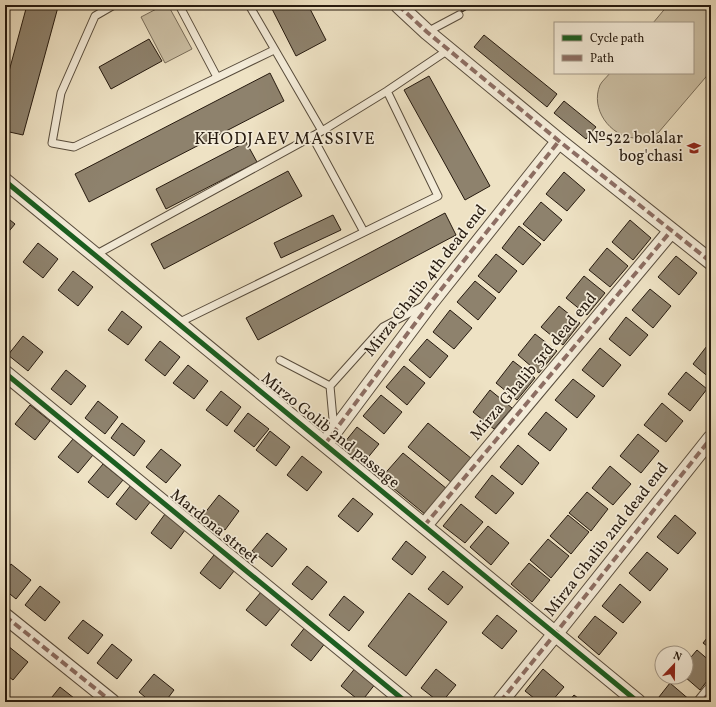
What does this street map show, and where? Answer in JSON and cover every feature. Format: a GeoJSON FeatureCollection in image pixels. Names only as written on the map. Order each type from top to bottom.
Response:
{"type":"FeatureCollection","features":[{"type":"Feature","properties":{"kind":"street"},"geometry":{"type":"LineString","coordinates":[[398,5],[448,50],[558,142],[711,262]]}},
{"type":"Feature","properties":{"kind":"street","name":"Mirza Ghalib 4th dead end"},"geometry":{"type":"LineString","coordinates":[[330,439],[431,302],[558,142]]}},
{"type":"Feature","properties":{"kind":"street","name":"Mirzo Golib 2nd passage"},"geometry":{"type":"LineString","coordinates":[[5,181],[178,323],[330,439],[424,526],[638,702]]}},
{"type":"Feature","properties":{"kind":"street","name":"Mirza Ghalib 3rd dead end"},"geometry":{"type":"LineString","coordinates":[[424,526],[671,231]]}},
{"type":"Feature","properties":{"kind":"street","name":"Mardona street"},"geometry":{"type":"LineString","coordinates":[[5,373],[406,702]]}},
{"type":"Feature","properties":{"kind":"street","name":"Mirza Ghalib 2nd dead end"},"geometry":{"type":"LineString","coordinates":[[500,702],[711,438]]}},
{"type":"Feature","properties":{"kind":"street"},"geometry":{"type":"LineString","coordinates":[[5,616],[112,702]]}},
{"type":"Feature","properties":{"kind":"street"},"geometry":{"type":"LineString","coordinates":[[702,702],[711,691]]}},
{"type":"Feature","properties":{"kind":"lane"},"geometry":{"type":"LineString","coordinates":[[114,5],[95,16],[61,93],[52,143],[74,147],[274,50]]}},
{"type":"Feature","properties":{"kind":"lane"},"geometry":{"type":"LineString","coordinates":[[179,5],[217,77]]}},
{"type":"Feature","properties":{"kind":"lane"},"geometry":{"type":"LineString","coordinates":[[249,5],[322,131]]}},
{"type":"Feature","properties":{"kind":"lane"},"geometry":{"type":"LineString","coordinates":[[427,32],[458,15]]}},
{"type":"Feature","properties":{"kind":"lane"},"geometry":{"type":"LineString","coordinates":[[95,255],[322,131],[388,91],[448,50]]}},
{"type":"Feature","properties":{"kind":"lane"},"geometry":{"type":"LineString","coordinates":[[178,323],[438,196],[388,91]]}},
{"type":"Feature","properties":{"kind":"lane"},"geometry":{"type":"LineString","coordinates":[[312,136],[364,232]]}},
{"type":"Feature","properties":{"kind":"lane"},"geometry":{"type":"LineString","coordinates":[[330,439],[330,386],[383,327],[431,302]]}},
{"type":"Feature","properties":{"kind":"lane"},"geometry":{"type":"LineString","coordinates":[[280,360],[330,386]]}},
{"type":"Feature","properties":{"kind":"shaded area"},"geometry":{"type":"Polygon","coordinates":[[[164,5],[168,5],[192,49],[165,63],[141,17],[164,5]]]}},
{"type":"Feature","properties":{"kind":"shaded area"},"geometry":{"type":"Polygon","coordinates":[[[668,5],[711,5],[711,71],[658,133],[641,138],[634,138],[625,136],[610,127],[600,112],[598,94],[600,85],[609,74],[694,74],[694,22],[654,22],[668,5]]]}},
{"type":"Feature","properties":{"kind":"building"},"geometry":{"type":"Polygon","coordinates":[[[27,5],[52,5],[58,7],[23,135],[5,131],[5,86],[27,5]]]}},
{"type":"Feature","properties":{"kind":"building"},"geometry":{"type":"Polygon","coordinates":[[[270,5],[308,5],[326,40],[296,56],[270,5]]]}},
{"type":"Feature","properties":{"kind":"building"},"geometry":{"type":"Polygon","coordinates":[[[458,5],[475,5],[462,12],[458,5]]]}},
{"type":"Feature","properties":{"kind":"building"},"geometry":{"type":"Polygon","coordinates":[[[484,35],[557,94],[547,107],[474,47],[484,35]]]}},
{"type":"Feature","properties":{"kind":"building"},"geometry":{"type":"Polygon","coordinates":[[[149,39],[162,61],[111,89],[99,67],[149,39]]]}},
{"type":"Feature","properties":{"kind":"building"},"geometry":{"type":"Polygon","coordinates":[[[270,73],[284,101],[89,202],[75,174],[270,73]]]}},
{"type":"Feature","properties":{"kind":"building"},"geometry":{"type":"Polygon","coordinates":[[[429,76],[490,186],[465,200],[404,90],[429,76]]]}},
{"type":"Feature","properties":{"kind":"building"},"geometry":{"type":"Polygon","coordinates":[[[564,101],[596,127],[586,139],[554,113],[564,101]]]}},
{"type":"Feature","properties":{"kind":"building"},"geometry":{"type":"Polygon","coordinates":[[[246,142],[257,162],[166,209],[156,189],[246,142]]]}},
{"type":"Feature","properties":{"kind":"building"},"geometry":{"type":"Polygon","coordinates":[[[288,171],[302,196],[164,269],[151,244],[288,171]]]}},
{"type":"Feature","properties":{"kind":"building"},"geometry":{"type":"Polygon","coordinates":[[[564,172],[585,190],[567,211],[546,194],[564,172]]]}},
{"type":"Feature","properties":{"kind":"building"},"geometry":{"type":"Polygon","coordinates":[[[541,202],[562,220],[544,241],[523,224],[541,202]]]}},
{"type":"Feature","properties":{"kind":"building"},"geometry":{"type":"Polygon","coordinates":[[[445,213],[456,235],[258,340],[246,318],[445,213]]]}},
{"type":"Feature","properties":{"kind":"building"},"geometry":{"type":"Polygon","coordinates":[[[333,215],[341,230],[281,258],[274,243],[333,215]]]}},
{"type":"Feature","properties":{"kind":"building"},"geometry":{"type":"Polygon","coordinates":[[[5,216],[15,224],[5,236],[5,216]]]}},
{"type":"Feature","properties":{"kind":"building"},"geometry":{"type":"Polygon","coordinates":[[[630,220],[651,238],[633,260],[612,242],[630,220]]]}},
{"type":"Feature","properties":{"kind":"building"},"geometry":{"type":"Polygon","coordinates":[[[519,226],[541,244],[523,265],[502,248],[519,226]]]}},
{"type":"Feature","properties":{"kind":"building"},"geometry":{"type":"Polygon","coordinates":[[[38,243],[58,259],[43,278],[23,262],[38,243]]]}},
{"type":"Feature","properties":{"kind":"building"},"geometry":{"type":"Polygon","coordinates":[[[607,248],[628,266],[610,287],[589,270],[607,248]]]}},
{"type":"Feature","properties":{"kind":"building"},"geometry":{"type":"Polygon","coordinates":[[[496,254],[517,271],[499,293],[478,276],[496,254]]]}},
{"type":"Feature","properties":{"kind":"building"},"geometry":{"type":"Polygon","coordinates":[[[676,256],[697,273],[679,295],[658,277],[676,256]]]}},
{"type":"Feature","properties":{"kind":"building"},"geometry":{"type":"Polygon","coordinates":[[[73,271],[93,287],[78,306],[58,290],[73,271]]]}},
{"type":"Feature","properties":{"kind":"building"},"geometry":{"type":"Polygon","coordinates":[[[584,276],[605,293],[587,315],[566,298],[584,276]]]}},
{"type":"Feature","properties":{"kind":"building"},"geometry":{"type":"Polygon","coordinates":[[[475,281],[496,298],[478,320],[457,302],[475,281]]]}},
{"type":"Feature","properties":{"kind":"building"},"geometry":{"type":"Polygon","coordinates":[[[650,289],[671,306],[653,328],[632,310],[650,289]]]}},
{"type":"Feature","properties":{"kind":"building"},"geometry":{"type":"Polygon","coordinates":[[[559,306],[580,323],[563,345],[541,327],[559,306]]]}},
{"type":"Feature","properties":{"kind":"building"},"geometry":{"type":"Polygon","coordinates":[[[450,310],[472,328],[454,349],[433,332],[450,310]]]}},
{"type":"Feature","properties":{"kind":"building"},"geometry":{"type":"Polygon","coordinates":[[[122,311],[142,327],[128,345],[108,330],[122,311]]]}},
{"type":"Feature","properties":{"kind":"building"},"geometry":{"type":"Polygon","coordinates":[[[626,317],[648,335],[630,356],[609,339],[626,317]]]}},
{"type":"Feature","properties":{"kind":"building"},"geometry":{"type":"Polygon","coordinates":[[[535,334],[557,351],[539,373],[518,355],[535,334]]]}},
{"type":"Feature","properties":{"kind":"building"},"geometry":{"type":"Polygon","coordinates":[[[23,336],[43,352],[28,371],[8,355],[23,336]]]}},
{"type":"Feature","properties":{"kind":"building"},"geometry":{"type":"Polygon","coordinates":[[[427,339],[448,356],[430,378],[409,360],[427,339]]]}},
{"type":"Feature","properties":{"kind":"building"},"geometry":{"type":"Polygon","coordinates":[[[160,341],[180,357],[165,376],[145,360],[160,341]]]}},
{"type":"Feature","properties":{"kind":"building"},"geometry":{"type":"Polygon","coordinates":[[[710,342],[711,343],[711,379],[693,364],[710,342]]]}},
{"type":"Feature","properties":{"kind":"building"},"geometry":{"type":"Polygon","coordinates":[[[600,348],[621,365],[603,387],[582,370],[600,348]]]}},
{"type":"Feature","properties":{"kind":"building"},"geometry":{"type":"Polygon","coordinates":[[[513,361],[535,378],[517,400],[496,383],[513,361]]]}},
{"type":"Feature","properties":{"kind":"building"},"geometry":{"type":"Polygon","coordinates":[[[188,365],[208,381],[194,399],[173,383],[188,365]]]}},
{"type":"Feature","properties":{"kind":"building"},"geometry":{"type":"Polygon","coordinates":[[[404,366],[425,383],[407,405],[386,387],[404,366]]]}},
{"type":"Feature","properties":{"kind":"building"},"geometry":{"type":"Polygon","coordinates":[[[66,370],[86,386],[71,405],[51,389],[66,370]]]}},
{"type":"Feature","properties":{"kind":"building"},"geometry":{"type":"Polygon","coordinates":[[[686,372],[707,389],[690,411],[668,394],[686,372]]]}},
{"type":"Feature","properties":{"kind":"building"},"geometry":{"type":"Polygon","coordinates":[[[573,379],[595,396],[577,418],[555,400],[573,379]]]}},
{"type":"Feature","properties":{"kind":"building"},"geometry":{"type":"Polygon","coordinates":[[[490,390],[512,408],[494,429],[473,412],[490,390]]]}},
{"type":"Feature","properties":{"kind":"building"},"geometry":{"type":"Polygon","coordinates":[[[221,391],[241,407],[227,426],[206,410],[221,391]]]}},
{"type":"Feature","properties":{"kind":"building"},"geometry":{"type":"Polygon","coordinates":[[[381,395],[402,412],[384,434],[363,416],[381,395]]]}},
{"type":"Feature","properties":{"kind":"building"},"geometry":{"type":"Polygon","coordinates":[[[98,401],[118,417],[105,434],[85,418],[98,401]]]}},
{"type":"Feature","properties":{"kind":"building"},"geometry":{"type":"Polygon","coordinates":[[[662,403],[683,421],[666,442],[644,425],[662,403]]]}},
{"type":"Feature","properties":{"kind":"building"},"geometry":{"type":"Polygon","coordinates":[[[30,405],[50,421],[35,440],[15,424],[30,405]]]}},
{"type":"Feature","properties":{"kind":"building"},"geometry":{"type":"Polygon","coordinates":[[[546,412],[567,429],[550,451],[528,434],[546,412]]]}},
{"type":"Feature","properties":{"kind":"building"},"geometry":{"type":"Polygon","coordinates":[[[248,413],[269,429],[254,447],[234,431],[248,413]]]}},
{"type":"Feature","properties":{"kind":"building"},"geometry":{"type":"Polygon","coordinates":[[[122,423],[145,441],[134,456],[111,438],[122,423]]]}},
{"type":"Feature","properties":{"kind":"building"},"geometry":{"type":"Polygon","coordinates":[[[428,423],[472,459],[452,483],[408,447],[428,423]]]}},
{"type":"Feature","properties":{"kind":"building"},"geometry":{"type":"Polygon","coordinates":[[[357,427],[379,444],[361,466],[340,448],[357,427]]]}},
{"type":"Feature","properties":{"kind":"building"},"geometry":{"type":"Polygon","coordinates":[[[270,431],[290,447],[276,466],[256,450],[270,431]]]}},
{"type":"Feature","properties":{"kind":"building"},"geometry":{"type":"Polygon","coordinates":[[[638,434],[659,451],[641,473],[620,456],[638,434]]]}},
{"type":"Feature","properties":{"kind":"building"},"geometry":{"type":"Polygon","coordinates":[[[73,439],[93,455],[78,473],[58,457],[73,439]]]}},
{"type":"Feature","properties":{"kind":"building"},"geometry":{"type":"Polygon","coordinates":[[[518,445],[539,463],[522,485],[500,467],[518,445]]]}},
{"type":"Feature","properties":{"kind":"building"},"geometry":{"type":"Polygon","coordinates":[[[161,449],[181,465],[166,483],[146,467],[161,449]]]}},
{"type":"Feature","properties":{"kind":"building"},"geometry":{"type":"Polygon","coordinates":[[[403,453],[447,489],[426,515],[381,478],[403,453]]]}},
{"type":"Feature","properties":{"kind":"building"},"geometry":{"type":"Polygon","coordinates":[[[302,456],[322,472],[307,491],[287,475],[302,456]]]}},
{"type":"Feature","properties":{"kind":"building"},"geometry":{"type":"Polygon","coordinates":[[[103,464],[123,480],[108,498],[88,482],[103,464]]]}},
{"type":"Feature","properties":{"kind":"building"},"geometry":{"type":"Polygon","coordinates":[[[610,466],[631,484],[613,505],[592,488],[610,466]]]}},
{"type":"Feature","properties":{"kind":"building"},"geometry":{"type":"Polygon","coordinates":[[[492,475],[514,493],[496,514],[475,497],[492,475]]]}},
{"type":"Feature","properties":{"kind":"building"},"geometry":{"type":"Polygon","coordinates":[[[131,485],[151,501],[136,520],[116,504],[131,485]]]}},
{"type":"Feature","properties":{"kind":"building"},"geometry":{"type":"Polygon","coordinates":[[[587,492],[608,509],[591,531],[569,513],[587,492]]]}},
{"type":"Feature","properties":{"kind":"building"},"geometry":{"type":"Polygon","coordinates":[[[219,495],[239,511],[225,530],[204,514],[219,495]]]}},
{"type":"Feature","properties":{"kind":"building"},"geometry":{"type":"Polygon","coordinates":[[[353,498],[373,514],[358,532],[338,516],[353,498]]]}},
{"type":"Feature","properties":{"kind":"building"},"geometry":{"type":"Polygon","coordinates":[[[461,504],[483,522],[465,543],[443,526],[461,504]]]}},
{"type":"Feature","properties":{"kind":"building"},"geometry":{"type":"Polygon","coordinates":[[[165,514],[185,530],[171,549],[151,533],[165,514]]]}},
{"type":"Feature","properties":{"kind":"building"},"geometry":{"type":"Polygon","coordinates":[[[568,515],[589,532],[571,554],[550,536],[568,515]]]}},
{"type":"Feature","properties":{"kind":"building"},"geometry":{"type":"Polygon","coordinates":[[[675,515],[696,533],[678,554],[657,537],[675,515]]]}},
{"type":"Feature","properties":{"kind":"building"},"geometry":{"type":"Polygon","coordinates":[[[488,526],[509,543],[491,565],[470,547],[488,526]]]}},
{"type":"Feature","properties":{"kind":"building"},"geometry":{"type":"Polygon","coordinates":[[[267,533],[287,549],[272,567],[252,551],[267,533]]]}},
{"type":"Feature","properties":{"kind":"building"},"geometry":{"type":"Polygon","coordinates":[[[548,539],[569,556],[551,578],[530,560],[548,539]]]}},
{"type":"Feature","properties":{"kind":"building"},"geometry":{"type":"Polygon","coordinates":[[[406,541],[426,557],[412,575],[392,559],[406,541]]]}},
{"type":"Feature","properties":{"kind":"building"},"geometry":{"type":"Polygon","coordinates":[[[647,552],[668,569],[650,591],[629,573],[647,552]]]}},
{"type":"Feature","properties":{"kind":"building"},"geometry":{"type":"Polygon","coordinates":[[[214,555],[234,571],[220,589],[200,573],[214,555]]]}},
{"type":"Feature","properties":{"kind":"building"},"geometry":{"type":"Polygon","coordinates":[[[529,563],[550,580],[532,602],[511,584],[529,563]]]}},
{"type":"Feature","properties":{"kind":"building"},"geometry":{"type":"Polygon","coordinates":[[[11,564],[31,580],[16,599],[5,590],[5,572],[11,564]]]}},
{"type":"Feature","properties":{"kind":"building"},"geometry":{"type":"Polygon","coordinates":[[[307,566],[327,582],[312,600],[292,584],[307,566]]]}},
{"type":"Feature","properties":{"kind":"building"},"geometry":{"type":"Polygon","coordinates":[[[443,571],[463,587],[448,605],[428,589],[443,571]]]}},
{"type":"Feature","properties":{"kind":"building"},"geometry":{"type":"Polygon","coordinates":[[[620,584],[641,602],[623,623],[602,606],[620,584]]]}},
{"type":"Feature","properties":{"kind":"building"},"geometry":{"type":"Polygon","coordinates":[[[40,586],[60,602],[45,621],[25,605],[40,586]]]}},
{"type":"Feature","properties":{"kind":"building"},"geometry":{"type":"Polygon","coordinates":[[[261,592],[281,608],[266,626],[246,610],[261,592]]]}},
{"type":"Feature","properties":{"kind":"building"},"geometry":{"type":"Polygon","coordinates":[[[409,593],[447,622],[406,676],[368,646],[409,593]]]}},
{"type":"Feature","properties":{"kind":"building"},"geometry":{"type":"Polygon","coordinates":[[[344,596],[364,612],[349,631],[329,615],[344,596]]]}},
{"type":"Feature","properties":{"kind":"building"},"geometry":{"type":"Polygon","coordinates":[[[497,615],[517,631],[502,649],[482,633],[497,615]]]}},
{"type":"Feature","properties":{"kind":"building"},"geometry":{"type":"Polygon","coordinates":[[[595,616],[617,633],[599,655],[578,637],[595,616]]]}},
{"type":"Feature","properties":{"kind":"building"},"geometry":{"type":"Polygon","coordinates":[[[83,620],[103,635],[88,654],[68,638],[83,620]]]}},
{"type":"Feature","properties":{"kind":"building"},"geometry":{"type":"Polygon","coordinates":[[[306,626],[326,642],[311,661],[291,645],[306,626]]]}},
{"type":"Feature","properties":{"kind":"building"},"geometry":{"type":"Polygon","coordinates":[[[711,633],[711,649],[703,643],[711,633]]]}},
{"type":"Feature","properties":{"kind":"building"},"geometry":{"type":"Polygon","coordinates":[[[112,644],[132,660],[117,679],[97,663],[112,644]]]}},
{"type":"Feature","properties":{"kind":"building"},"geometry":{"type":"Polygon","coordinates":[[[8,646],[28,662],[13,680],[5,674],[5,649],[8,646]]]}},
{"type":"Feature","properties":{"kind":"building"},"geometry":{"type":"Polygon","coordinates":[[[697,650],[711,662],[711,676],[700,690],[694,685],[694,654],[697,650]]]}},
{"type":"Feature","properties":{"kind":"building"},"geometry":{"type":"Polygon","coordinates":[[[356,667],[376,683],[361,702],[341,686],[356,667]]]}},
{"type":"Feature","properties":{"kind":"building"},"geometry":{"type":"Polygon","coordinates":[[[436,669],[456,685],[442,702],[439,702],[421,688],[436,669]]]}},
{"type":"Feature","properties":{"kind":"building"},"geometry":{"type":"Polygon","coordinates":[[[543,669],[564,687],[551,702],[539,702],[525,691],[543,669]]]}},
{"type":"Feature","properties":{"kind":"building"},"geometry":{"type":"Polygon","coordinates":[[[154,674],[174,690],[165,702],[151,702],[139,692],[154,674]]]}},
{"type":"Feature","properties":{"kind":"building"},"geometry":{"type":"Polygon","coordinates":[[[668,685],[672,685],[691,701],[690,702],[655,702],[668,685]]]}},
{"type":"Feature","properties":{"kind":"building"},"geometry":{"type":"Polygon","coordinates":[[[60,687],[79,702],[48,702],[60,687]]]}},
{"type":"Feature","properties":{"kind":"building"},"geometry":{"type":"Polygon","coordinates":[[[574,695],[583,702],[568,702],[574,695]]]}},
{"type":"Feature","properties":{"kind":"marked path"},"geometry":{"type":"LineString","coordinates":[[398,5],[427,32],[559,141],[711,262]]}},
{"type":"Feature","properties":{"kind":"marked path"},"geometry":{"type":"LineString","coordinates":[[325,444],[431,302],[559,141]]}},
{"type":"Feature","properties":{"kind":"marked path"},"geometry":{"type":"LineString","coordinates":[[424,526],[671,231]]}},
{"type":"Feature","properties":{"kind":"marked path"},"geometry":{"type":"LineString","coordinates":[[500,702],[711,438]]}},
{"type":"Feature","properties":{"kind":"marked path"},"geometry":{"type":"LineString","coordinates":[[5,616],[112,702]]}},
{"type":"Feature","properties":{"kind":"marked path"},"geometry":{"type":"LineString","coordinates":[[702,702],[711,691]]}},
{"type":"Feature","properties":{"kind":"cycle path"},"geometry":{"type":"LineString","coordinates":[[5,181],[638,702]]}},
{"type":"Feature","properties":{"kind":"cycle path"},"geometry":{"type":"LineString","coordinates":[[5,373],[406,702]]}},
{"type":"Feature","properties":{"kind":"place","name":"№522 bolalar bog'chasi"},"geometry":{"type":"Point","coordinates":[694,148]}},
{"type":"Feature","properties":{"kind":"district","name":"KHODJAEV MASSIVE"},"geometry":{"type":"Point","coordinates":[285,139]}}]}
